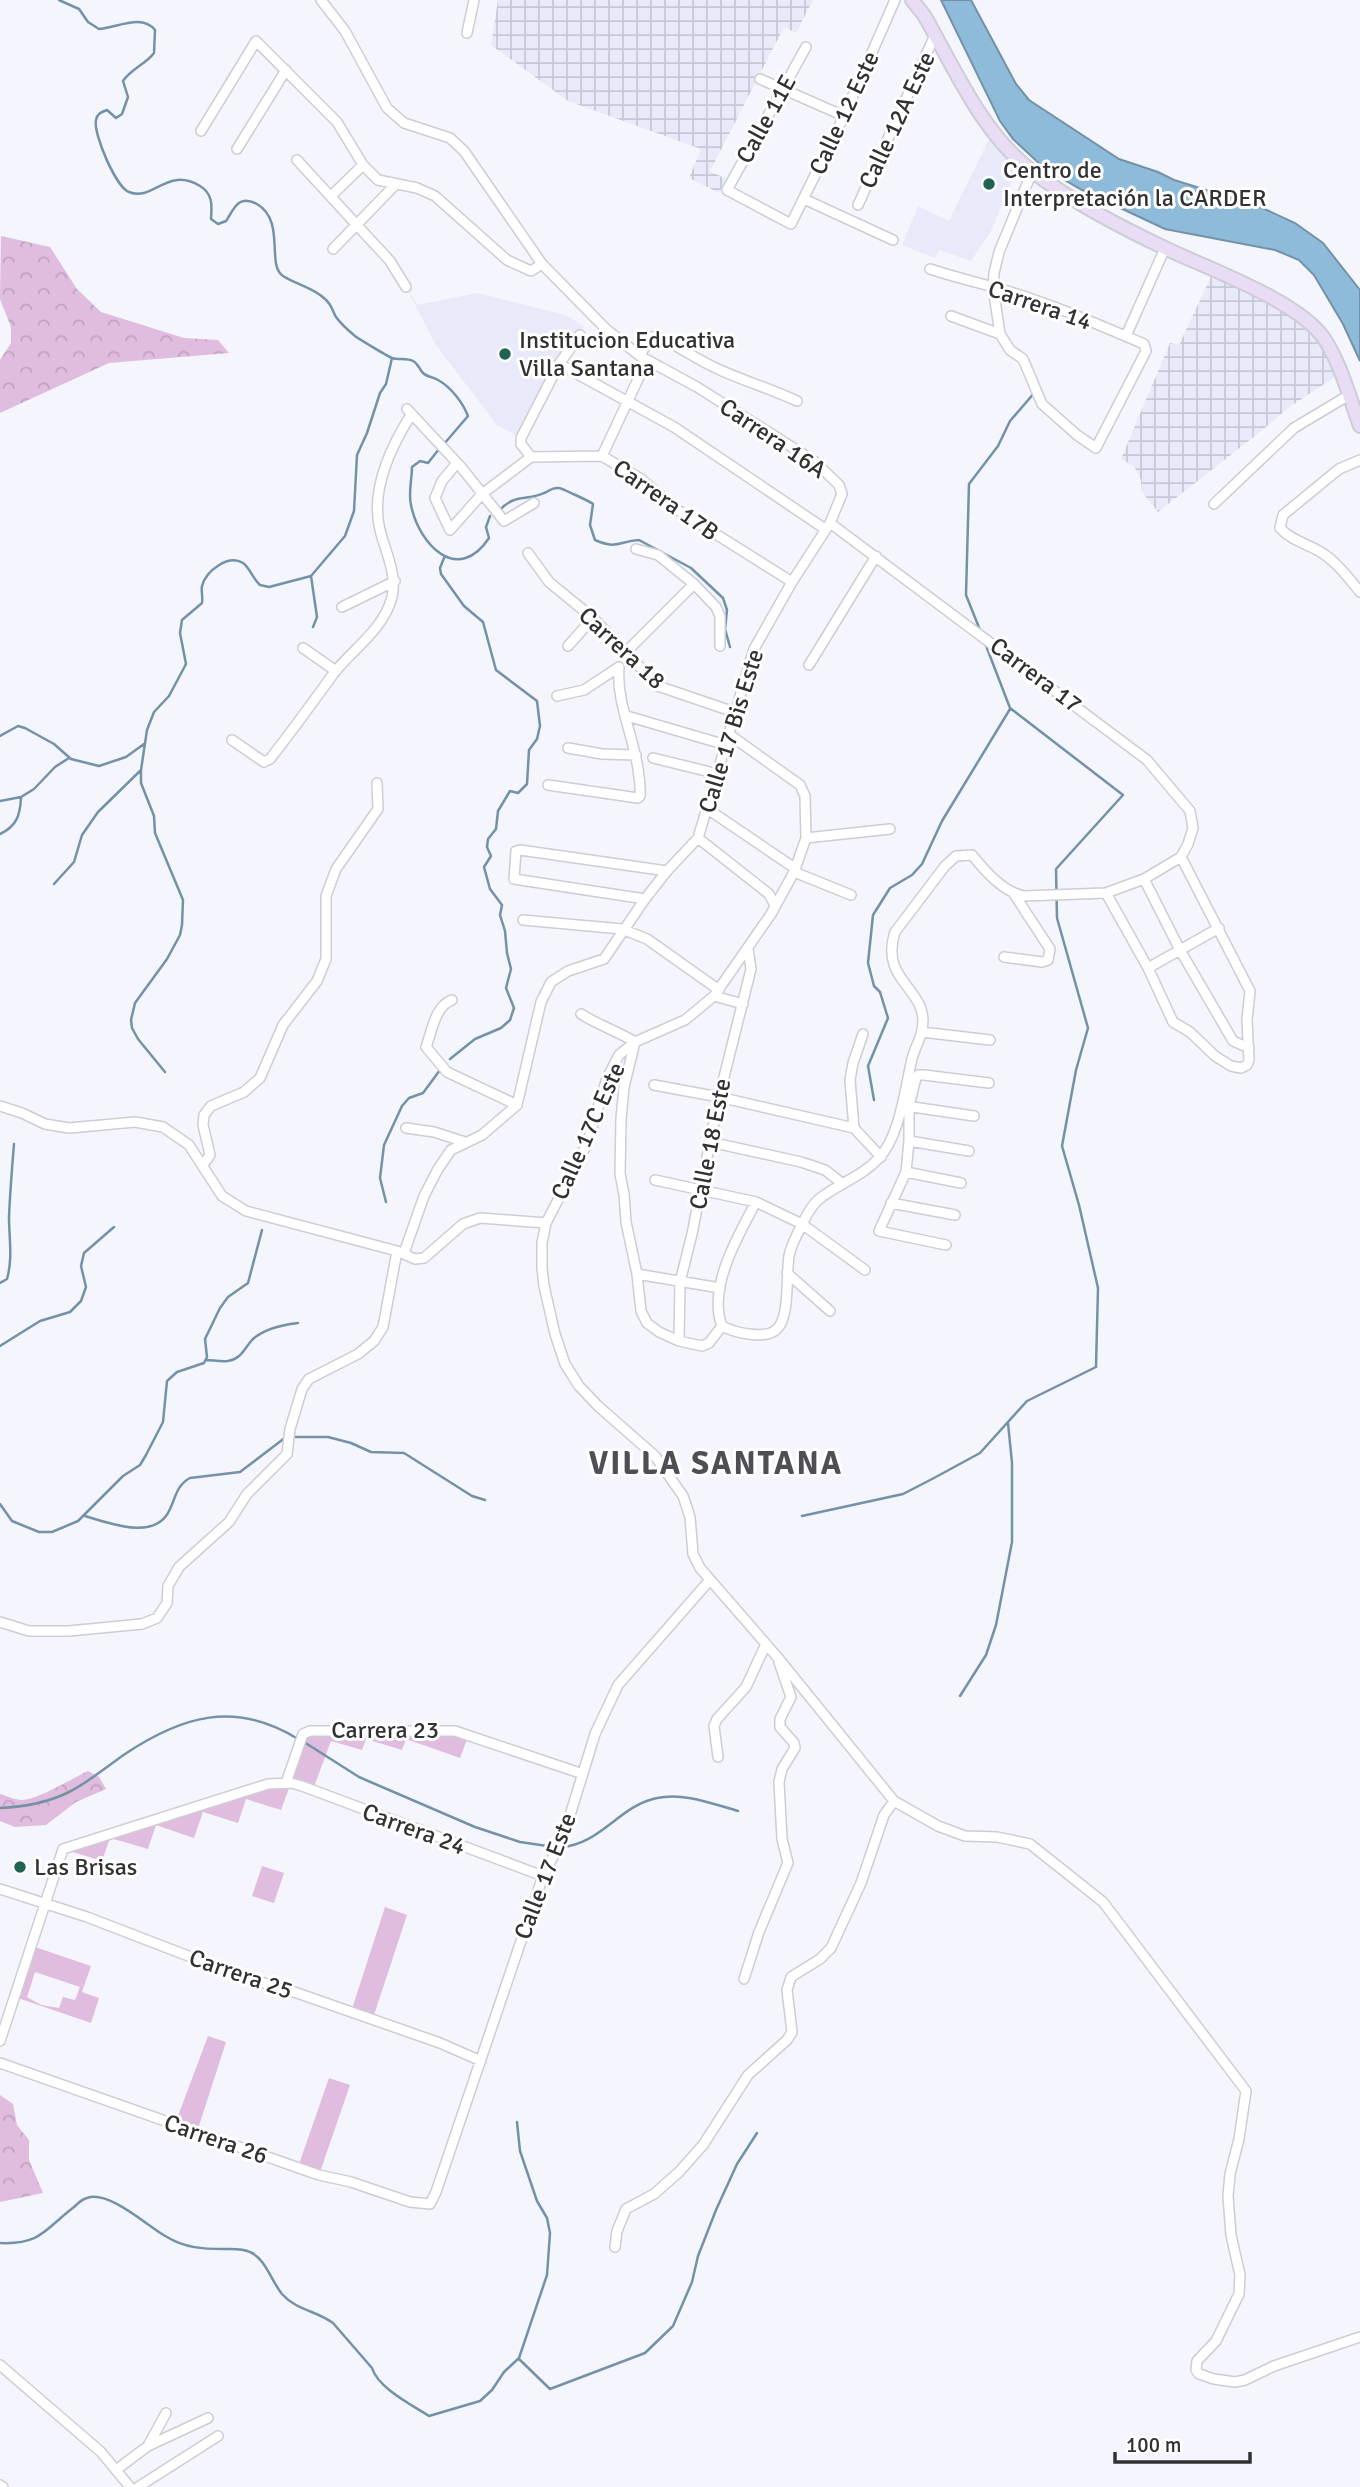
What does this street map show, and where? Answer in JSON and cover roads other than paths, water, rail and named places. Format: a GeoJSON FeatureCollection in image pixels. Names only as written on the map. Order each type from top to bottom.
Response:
{"type":"FeatureCollection","features":[{"type":"Feature","properties":{"kind":"street","name":"Carrera 16A"},"geometry":{"type":"LineString","coordinates":[[321,0],[345,31],[387,108],[404,123],[450,138],[464,151],[542,264],[606,330],[643,358],[696,387],[804,454],[839,485]]}},
{"type":"Feature","properties":{"kind":"street"},"geometry":{"type":"LineString","coordinates":[[467,33],[474,0]]}},
{"type":"Feature","properties":{"kind":"street","name":"Calle 12 Este"},"geometry":{"type":"LineString","coordinates":[[790,224],[844,116],[895,0]]}},
{"type":"Feature","properties":{"kind":"street"},"geometry":{"type":"LineString","coordinates":[[912,0],[983,118],[1032,172],[1089,210],[1242,282],[1313,326],[1325,339],[1360,426]]}},
{"type":"Feature","properties":{"kind":"street","name":"Calle 12A Este"},"geometry":{"type":"LineString","coordinates":[[858,205],[935,35]]}},
{"type":"Feature","properties":{"kind":"street"},"geometry":{"type":"LineString","coordinates":[[201,131],[256,41],[337,122],[363,165],[379,180],[417,188],[435,196],[507,260],[531,271],[542,264]]}},
{"type":"Feature","properties":{"kind":"street","name":"Calle 11E"},"geometry":{"type":"LineString","coordinates":[[790,224],[727,190],[806,47]]}},
{"type":"Feature","properties":{"kind":"street"},"geometry":{"type":"LineString","coordinates":[[237,149],[286,69]]}},
{"type":"Feature","properties":{"kind":"street"},"geometry":{"type":"LineString","coordinates":[[760,79],[844,116]]}},
{"type":"Feature","properties":{"kind":"street"},"geometry":{"type":"LineString","coordinates":[[297,160],[390,261],[406,286]]}},
{"type":"Feature","properties":{"kind":"street"},"geometry":{"type":"LineString","coordinates":[[331,196],[363,165]]}},
{"type":"Feature","properties":{"kind":"street"},"geometry":{"type":"LineString","coordinates":[[951,316],[1000,334],[993,287],[999,252],[1032,172]]}},
{"type":"Feature","properties":{"kind":"street"},"geometry":{"type":"LineString","coordinates":[[333,249],[396,184]]}},
{"type":"Feature","properties":{"kind":"street"},"geometry":{"type":"LineString","coordinates":[[804,199],[892,240]]}},
{"type":"Feature","properties":{"kind":"street"},"geometry":{"type":"LineString","coordinates":[[1126,336],[1165,248]]}},
{"type":"Feature","properties":{"kind":"street","name":"Carrera 14"},"geometry":{"type":"LineString","coordinates":[[930,269],[993,287],[1085,319],[1147,347],[1096,448],[1042,404],[1023,359],[1010,350],[1000,334]]}},
{"type":"Feature","properties":{"kind":"street"},"geometry":{"type":"LineString","coordinates":[[457,463],[442,481],[435,498],[450,530],[482,494],[531,457],[521,444],[521,439],[559,364],[580,334]]}},
{"type":"Feature","properties":{"kind":"street"},"geometry":{"type":"LineString","coordinates":[[602,456],[650,337],[665,340],[711,367],[797,401]]}},
{"type":"Feature","properties":{"kind":"street","name":"Carrera 17"},"geometry":{"type":"LineString","coordinates":[[559,364],[674,428],[876,556],[1147,760],[1190,811],[1193,828],[1181,857]]}},
{"type":"Feature","properties":{"kind":"street"},"geometry":{"type":"LineString","coordinates":[[1214,504],[1294,428],[1349,396]]}},
{"type":"Feature","properties":{"kind":"street"},"geometry":{"type":"LineString","coordinates":[[232,740],[258,760],[264,762],[270,759],[336,670],[366,640],[387,610],[395,581],[379,529],[379,492],[386,463],[409,412],[457,463],[504,521],[534,503]]}},
{"type":"Feature","properties":{"kind":"street","name":"Carrera 17B"},"geometry":{"type":"LineString","coordinates":[[531,457],[602,456],[641,479],[676,509],[792,582]]}},
{"type":"Feature","properties":{"kind":"street"},"geometry":{"type":"LineString","coordinates":[[1360,460],[1339,469],[1283,515],[1280,528],[1289,537],[1320,552],[1346,573],[1360,592]]}},
{"type":"Feature","properties":{"kind":"street","name":"Calle 17 Bis Este"},"geometry":{"type":"LineString","coordinates":[[517,1105],[541,1002],[551,982],[568,971],[604,959],[645,899],[698,838],[754,649],[840,503],[842,494],[839,485]]}},
{"type":"Feature","properties":{"kind":"street"},"geometry":{"type":"LineString","coordinates":[[636,549],[658,555],[694,584],[716,607],[720,616],[720,646]]}},
{"type":"Feature","properties":{"kind":"street","name":"Carrera 18"},"geometry":{"type":"LineString","coordinates":[[528,553],[549,582],[593,618],[663,690],[737,713]]}},
{"type":"Feature","properties":{"kind":"street"},"geometry":{"type":"LineString","coordinates":[[809,665],[876,556]]}},
{"type":"Feature","properties":{"kind":"street"},"geometry":{"type":"LineString","coordinates":[[342,607],[395,581]]}},
{"type":"Feature","properties":{"kind":"street"},"geometry":{"type":"LineString","coordinates":[[626,651],[694,584]]}},
{"type":"Feature","properties":{"kind":"street"},"geometry":{"type":"LineString","coordinates":[[568,646],[593,618]]}},
{"type":"Feature","properties":{"kind":"street"},"geometry":{"type":"LineString","coordinates":[[303,648],[336,670]]}},
{"type":"Feature","properties":{"kind":"street"},"geometry":{"type":"LineString","coordinates":[[548,785],[638,798],[641,790],[618,677],[619,667],[584,690],[557,696]]}},
{"type":"Feature","properties":{"kind":"street"},"geometry":{"type":"LineString","coordinates":[[627,716],[728,740],[800,785],[805,796],[806,838],[795,871],[748,949],[716,993],[685,1020],[635,1042]]}},
{"type":"Feature","properties":{"kind":"street"},"geometry":{"type":"LineString","coordinates":[[568,748],[602,754],[636,755]]}},
{"type":"Feature","properties":{"kind":"street"},"geometry":{"type":"LineString","coordinates":[[653,758],[718,774]]}},
{"type":"Feature","properties":{"kind":"street"},"geometry":{"type":"LineString","coordinates":[[203,1165],[210,1155],[203,1125],[204,1115],[211,1106],[244,1092],[260,1078],[282,1025],[317,981],[326,959],[326,895],[336,869],[378,809],[377,783]]}},
{"type":"Feature","properties":{"kind":"street"},"geometry":{"type":"LineString","coordinates":[[706,808],[795,871],[851,894]]}},
{"type":"Feature","properties":{"kind":"street"},"geometry":{"type":"LineString","coordinates":[[806,838],[890,829]]}},
{"type":"Feature","properties":{"kind":"street"},"geometry":{"type":"LineString","coordinates":[[698,838],[769,894],[775,905]]}},
{"type":"Feature","properties":{"kind":"street"},"geometry":{"type":"LineString","coordinates":[[645,899],[513,879],[518,850],[667,871]]}},
{"type":"Feature","properties":{"kind":"street"},"geometry":{"type":"LineString","coordinates":[[946,1245],[883,1233],[879,1228],[906,1172],[909,1141],[905,1106],[914,1054],[922,1032],[923,1008],[903,983],[892,957],[892,942],[895,932],[945,866],[956,856],[972,855],[986,872],[1014,894],[1050,949],[1048,960],[1042,962],[1004,957]]}},
{"type":"Feature","properties":{"kind":"street"},"geometry":{"type":"LineString","coordinates":[[1014,894],[1106,893],[1144,880],[1181,857],[1250,991],[1247,1065],[1241,1068],[1231,1066],[1214,1056],[1190,1032],[1173,1023],[1148,968],[1106,893]]}},
{"type":"Feature","properties":{"kind":"street"},"geometry":{"type":"LineString","coordinates":[[1144,880],[1180,950],[1233,1041],[1249,1048]]}},
{"type":"Feature","properties":{"kind":"street"},"geometry":{"type":"LineString","coordinates":[[523,920],[622,929],[647,939],[716,993],[743,1004]]}},
{"type":"Feature","properties":{"kind":"street"},"geometry":{"type":"LineString","coordinates":[[1148,968],[1219,928]]}},
{"type":"Feature","properties":{"kind":"street","name":"Calle 18 Este"},"geometry":{"type":"LineString","coordinates":[[680,1341],[680,1282],[719,1097],[751,969],[748,949]]}},
{"type":"Feature","properties":{"kind":"street"},"geometry":{"type":"LineString","coordinates":[[0,1622],[29,1631],[69,1631],[142,1624],[157,1618],[167,1603],[169,1586],[179,1567],[229,1522],[247,1494],[287,1454],[290,1429],[302,1389],[309,1378],[358,1354],[374,1342],[383,1327],[400,1252],[438,1169],[451,1150],[482,1135],[517,1105],[447,1072],[426,1047],[439,1010],[444,1003],[452,1000]]}},
{"type":"Feature","properties":{"kind":"street"},"geometry":{"type":"LineString","coordinates":[[581,1014],[635,1042]]}},
{"type":"Feature","properties":{"kind":"street"},"geometry":{"type":"LineString","coordinates":[[922,1032],[990,1040]]}},
{"type":"Feature","properties":{"kind":"street"},"geometry":{"type":"LineString","coordinates":[[855,1129],[850,1080],[863,1034]]}},
{"type":"Feature","properties":{"kind":"street"},"geometry":{"type":"LineString","coordinates":[[635,1042],[624,1087],[620,1174],[625,1222],[637,1274],[641,1311],[647,1323],[659,1332],[702,1346],[709,1343],[722,1326]]}},
{"type":"Feature","properties":{"kind":"street","name":"Calle 17C Este"},"geometry":{"type":"LineString","coordinates":[[635,1042],[619,1055],[607,1078],[587,1144],[546,1223],[541,1254],[542,1268],[555,1334],[565,1364],[579,1386],[598,1406],[655,1456],[683,1496],[690,1517],[693,1554],[709,1581],[779,1659],[894,1801]]}},
{"type":"Feature","properties":{"kind":"street"},"geometry":{"type":"LineString","coordinates":[[722,1326],[752,1334],[766,1334],[775,1331],[782,1324],[790,1253],[802,1224],[818,1200],[863,1173],[881,1157],[891,1141],[918,1075],[989,1083]]}},
{"type":"Feature","properties":{"kind":"street"},"geometry":{"type":"LineString","coordinates":[[654,1085],[719,1097],[855,1129],[881,1157]]}},
{"type":"Feature","properties":{"kind":"street"},"geometry":{"type":"LineString","coordinates":[[905,1106],[974,1116]]}},
{"type":"Feature","properties":{"kind":"street"},"geometry":{"type":"LineString","coordinates":[[0,1107],[22,1113],[45,1124],[69,1128],[135,1122],[163,1126],[189,1144],[222,1196],[246,1211],[400,1252],[415,1259],[424,1258],[463,1224],[480,1218],[546,1223]]}},
{"type":"Feature","properties":{"kind":"street"},"geometry":{"type":"LineString","coordinates":[[406,1128],[434,1132],[465,1142]]}},
{"type":"Feature","properties":{"kind":"street"},"geometry":{"type":"LineString","coordinates":[[909,1141],[969,1151]]}},
{"type":"Feature","properties":{"kind":"street"},"geometry":{"type":"LineString","coordinates":[[710,1142],[801,1162],[825,1170],[843,1184]]}},
{"type":"Feature","properties":{"kind":"street"},"geometry":{"type":"LineString","coordinates":[[906,1172],[961,1183]]}},
{"type":"Feature","properties":{"kind":"street"},"geometry":{"type":"LineString","coordinates":[[654,1180],[757,1202],[802,1224],[865,1270]]}},
{"type":"Feature","properties":{"kind":"street"},"geometry":{"type":"LineString","coordinates":[[722,1326],[719,1318],[720,1288],[733,1245],[757,1202]]}},
{"type":"Feature","properties":{"kind":"street"},"geometry":{"type":"LineString","coordinates":[[891,1203],[955,1215]]}},
{"type":"Feature","properties":{"kind":"street"},"geometry":{"type":"LineString","coordinates":[[787,1273],[830,1311]]}},
{"type":"Feature","properties":{"kind":"street"},"geometry":{"type":"LineString","coordinates":[[637,1274],[720,1288]]}},
{"type":"Feature","properties":{"kind":"street","name":"Calle 17 Este"},"geometry":{"type":"LineString","coordinates":[[433,2201],[543,1875],[563,1838],[596,1734],[618,1685],[709,1581]]}},
{"type":"Feature","properties":{"kind":"street"},"geometry":{"type":"LineString","coordinates":[[718,1757],[715,1726],[746,1687],[766,1644]]}},
{"type":"Feature","properties":{"kind":"street"},"geometry":{"type":"LineString","coordinates":[[744,1979],[759,1932],[788,1863],[782,1839],[779,1782],[782,1769],[795,1748],[794,1742],[781,1730],[779,1724],[789,1705],[791,1692],[782,1675],[779,1659]]}},
{"type":"Feature","properties":{"kind":"street","name":"Carrera 23"},"geometry":{"type":"LineString","coordinates":[[286,1783],[303,1734],[307,1732],[455,1731],[583,1773]]}},
{"type":"Feature","properties":{"kind":"street"},"geometry":{"type":"LineString","coordinates":[[0,2041],[63,1849],[268,1784],[286,1783]]}},
{"type":"Feature","properties":{"kind":"street","name":"Carrera 24"},"geometry":{"type":"LineString","coordinates":[[286,1783],[302,1786],[543,1875]]}},
{"type":"Feature","properties":{"kind":"street"},"geometry":{"type":"LineString","coordinates":[[615,2247],[617,2231],[626,2210],[654,2194],[679,2172],[703,2145],[748,2074],[787,2040],[792,2032],[787,1990],[791,1977],[820,1959],[831,1948],[861,1883],[884,1815],[894,1801],[939,1826],[965,1836],[997,1837],[1030,1844],[1103,1902],[1246,2091],[1228,2196],[1231,2235],[1240,2275],[1239,2294],[1216,2341],[1197,2361],[1196,2370],[1199,2374],[1225,2382],[1245,2380],[1273,2366],[1358,2338],[1355,2333],[1360,2329]]}},
{"type":"Feature","properties":{"kind":"street","name":"Carrera 25"},"geometry":{"type":"LineString","coordinates":[[0,1889],[87,1917],[248,1979],[281,1987],[440,2043],[481,2061]]}},
{"type":"Feature","properties":{"kind":"street","name":"Carrera 26"},"geometry":{"type":"LineString","coordinates":[[0,2063],[319,2175],[351,2182],[410,2202],[426,2205],[433,2201]]}},
{"type":"Feature","properties":{"kind":"street"},"geometry":{"type":"LineString","coordinates":[[0,2365],[101,2452],[130,2487]]}},
{"type":"Feature","properties":{"kind":"street"},"geometry":{"type":"LineString","coordinates":[[148,2446],[166,2413]]}},
{"type":"Feature","properties":{"kind":"street"},"geometry":{"type":"LineString","coordinates":[[116,2470],[148,2446],[208,2418]]}},
{"type":"Feature","properties":{"kind":"street"},"geometry":{"type":"LineString","coordinates":[[138,2487],[218,2436]]}},
{"type":"Feature","properties":{"kind":"water"},"geometry":{"type":"Polygon","coordinates":[[[941,0],[971,0],[1016,84],[1029,100],[1119,159],[1174,180],[1258,206],[1295,223],[1323,243],[1360,290],[1360,361],[1343,324],[1314,275],[1299,260],[1275,250],[1165,229],[1082,190],[1044,168],[1013,139],[1000,121],[941,0]]]}},
{"type":"Feature","properties":{"kind":"waterway"},"geometry":{"type":"LineString","coordinates":[[59,0],[79,9],[88,22],[99,29],[136,22],[150,25],[155,30],[154,53],[123,81],[128,97],[122,114],[116,118],[107,110],[97,116],[96,120],[102,148],[112,171],[124,188],[138,194],[169,182],[188,181],[200,186],[207,193],[211,205],[211,219],[218,224],[226,221],[237,204],[245,201],[257,204],[271,221],[276,262],[283,276],[320,295],[329,303],[338,320],[355,336],[392,358],[413,361],[425,374],[443,383],[456,396],[468,416],[444,444]]}},
{"type":"Feature","properties":{"kind":"waterway"},"geometry":{"type":"LineString","coordinates":[[165,1072],[138,1039],[131,1020],[135,1003],[167,959],[180,935],[182,925],[183,900],[155,833],[154,816],[141,783],[147,730],[154,712],[169,696],[186,664],[180,633],[182,620],[202,603],[202,586],[213,570],[224,562],[237,561],[245,565],[260,585],[269,587],[311,576],[345,536],[354,511],[357,455],[380,393],[386,384],[392,358]]}},
{"type":"Feature","properties":{"kind":"waterway"},"geometry":{"type":"LineString","coordinates":[[980,630],[966,595],[969,484],[998,446],[1010,421],[1035,392]]}},
{"type":"Feature","properties":{"kind":"waterway"},"geometry":{"type":"LineString","coordinates":[[439,449],[428,463],[420,461],[412,467],[410,501],[422,534],[441,554],[453,559],[465,558],[477,552],[489,538],[486,527],[490,516]]}},
{"type":"Feature","properties":{"kind":"waterway"},"geometry":{"type":"LineString","coordinates":[[499,511],[510,502],[556,488],[593,504],[590,525],[595,540],[614,545],[639,540],[691,568],[723,598],[727,610],[725,629],[730,647]]}},
{"type":"Feature","properties":{"kind":"waterway"},"geometry":{"type":"LineString","coordinates":[[444,558],[441,574],[464,606],[483,622],[496,670],[537,701],[540,726],[537,739],[529,750],[527,784],[518,793],[510,791],[498,811],[496,829],[488,839],[487,847],[491,856],[484,867],[490,889],[502,905],[500,915],[511,969],[506,988],[514,1008],[510,1020],[501,1028],[475,1039],[450,1059]]}},
{"type":"Feature","properties":{"kind":"waterway"},"geometry":{"type":"LineString","coordinates":[[311,576],[317,617],[313,627]]}},
{"type":"Feature","properties":{"kind":"waterway"},"geometry":{"type":"LineString","coordinates":[[802,1516],[903,1494],[980,1453],[1027,1401],[1096,1367],[1098,1288],[1062,1146],[1076,1070],[1088,1028],[1057,918],[1056,869],[1123,795],[1010,708],[985,643]]}},
{"type":"Feature","properties":{"kind":"waterway"},"geometry":{"type":"LineString","coordinates":[[874,1100],[868,1066],[888,1018],[880,992],[874,986],[868,963],[873,915],[890,888],[912,875],[922,864],[942,821],[1010,709]]}},
{"type":"Feature","properties":{"kind":"waterway"},"geometry":{"type":"LineString","coordinates":[[0,736],[18,726],[25,728],[54,744],[71,759],[99,766],[126,757],[144,744]]}},
{"type":"Feature","properties":{"kind":"waterway"},"geometry":{"type":"LineString","coordinates":[[0,801],[21,797],[34,789],[55,767],[69,758]]}},
{"type":"Feature","properties":{"kind":"waterway"},"geometry":{"type":"LineString","coordinates":[[54,884],[74,862],[82,835],[98,812],[141,770]]}},
{"type":"Feature","properties":{"kind":"waterway"},"geometry":{"type":"LineString","coordinates":[[0,834],[16,819],[21,798]]}},
{"type":"Feature","properties":{"kind":"waterway"},"geometry":{"type":"LineString","coordinates":[[386,1202],[380,1178],[384,1145],[402,1106],[409,1098],[423,1093],[440,1070]]}},
{"type":"Feature","properties":{"kind":"waterway"},"geometry":{"type":"LineString","coordinates":[[0,1283],[7,1279],[10,1263],[9,1217],[14,1144]]}},
{"type":"Feature","properties":{"kind":"waterway"},"geometry":{"type":"LineString","coordinates":[[0,1346],[40,1321],[70,1312],[81,1301],[86,1287],[81,1266],[84,1253],[114,1227]]}},
{"type":"Feature","properties":{"kind":"waterway"},"geometry":{"type":"LineString","coordinates":[[0,1504],[12,1521],[39,1532],[52,1532],[78,1521],[123,1476],[140,1465],[163,1422],[167,1381],[177,1372],[204,1363],[207,1357],[205,1339],[228,1297],[248,1283],[262,1230]]}},
{"type":"Feature","properties":{"kind":"waterway"},"geometry":{"type":"LineString","coordinates":[[206,1360],[232,1360],[239,1356],[252,1340],[267,1330],[298,1323]]}},
{"type":"Feature","properties":{"kind":"waterway"},"geometry":{"type":"LineString","coordinates":[[960,1696],[986,1655],[996,1625],[1012,1542],[1012,1463],[1008,1423]]}},
{"type":"Feature","properties":{"kind":"waterway"},"geometry":{"type":"LineString","coordinates":[[85,1516],[131,1528],[154,1525],[163,1519],[180,1487],[190,1478],[240,1472],[286,1437]]}},
{"type":"Feature","properties":{"kind":"waterway"},"geometry":{"type":"LineString","coordinates":[[293,1437],[328,1437],[371,1452],[404,1453],[472,1496],[485,1500]]}},
{"type":"Feature","properties":{"kind":"waterway"},"geometry":{"type":"LineString","coordinates":[[0,1808],[34,1804],[67,1793],[146,1741],[188,1722],[231,1717],[252,1720],[275,1727],[298,1739]]}},
{"type":"Feature","properties":{"kind":"waterway"},"geometry":{"type":"LineString","coordinates":[[304,1742],[359,1777],[475,1827],[520,1842],[554,1847]]}},
{"type":"Feature","properties":{"kind":"waterway"},"geometry":{"type":"LineString","coordinates":[[561,1847],[575,1845],[587,1839],[632,1808],[657,1798],[687,1798],[738,1811]]}},
{"type":"Feature","properties":{"kind":"waterway"},"geometry":{"type":"LineString","coordinates":[[0,2243],[34,2238],[49,2229],[81,2200],[96,2197],[128,2210],[181,2244],[247,2251],[260,2259],[282,2294],[300,2307],[333,2323],[381,2382],[429,2416],[480,2401],[519,2358],[547,2275],[550,2233],[547,2218],[537,2201],[520,2151],[517,2122]]}},
{"type":"Feature","properties":{"kind":"waterway"},"geometry":{"type":"LineString","coordinates":[[519,2359],[550,2389],[645,2353],[673,2326],[692,2282],[698,2256],[716,2210],[737,2164],[757,2133]]}},
{"type":"Feature","properties":{"kind":"place","name":"Centro de Interpretación la CARDER"},"geometry":{"type":"Point","coordinates":[989,184]}},
{"type":"Feature","properties":{"kind":"place","name":"Institucion Educativa Villa Santana"},"geometry":{"type":"Point","coordinates":[505,354]}},
{"type":"Feature","properties":{"kind":"place","name":"Las Brisas"},"geometry":{"type":"Point","coordinates":[20,1867]}},
{"type":"Feature","properties":{"kind":"district","name":"VILLA SANTANA"},"geometry":{"type":"Point","coordinates":[716,1463]}}]}
